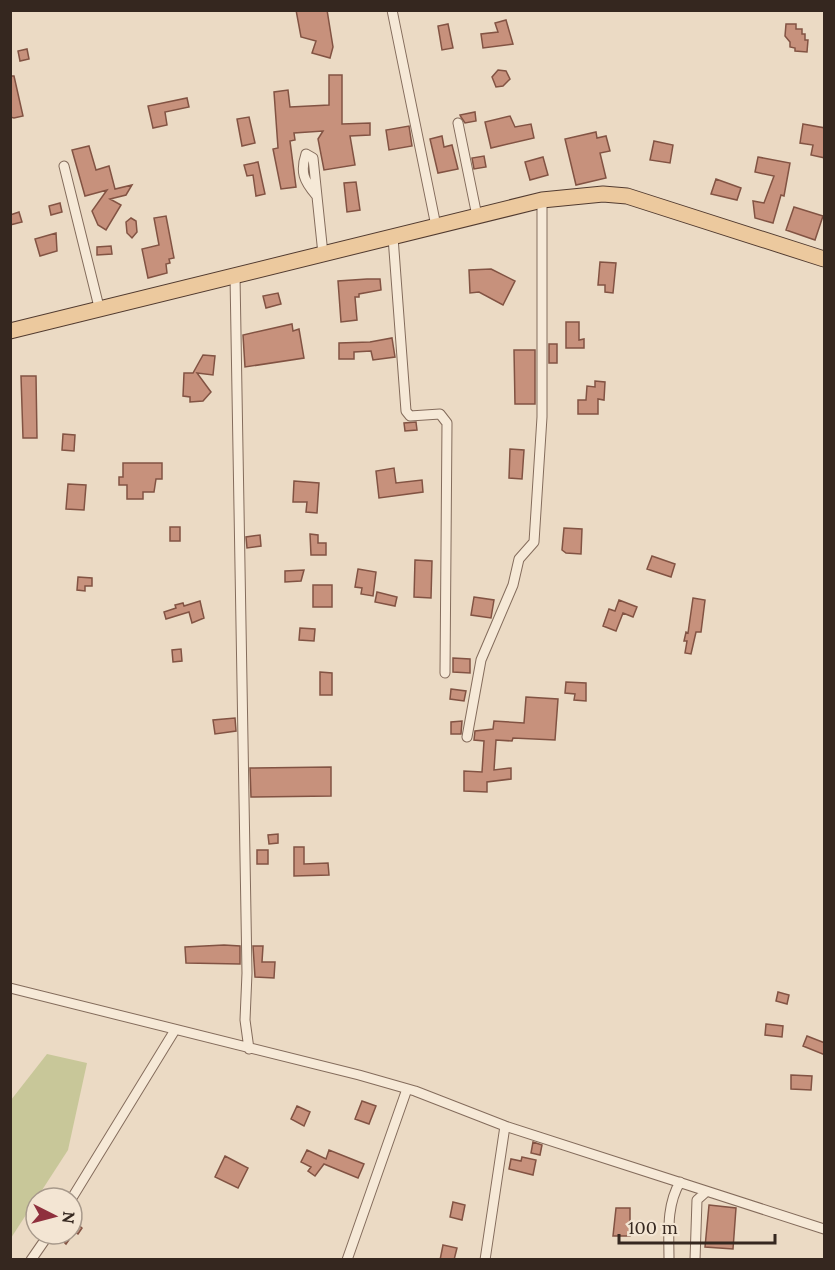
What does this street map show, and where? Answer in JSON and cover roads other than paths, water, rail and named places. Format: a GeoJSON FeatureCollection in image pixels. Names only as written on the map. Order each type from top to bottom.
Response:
{"type":"FeatureCollection","features":[{"type":"Feature","properties":{"kind":"main road"},"geometry":{"type":"LineString","coordinates":[[11,330],[100,311],[542,200],[603,194],[627,196],[825,259]]}},
{"type":"Feature","properties":{"kind":"street"},"geometry":{"type":"LineString","coordinates":[[392,10],[436,226]]}},
{"type":"Feature","properties":{"kind":"street"},"geometry":{"type":"LineString","coordinates":[[458,123],[477,216]]}},
{"type":"Feature","properties":{"kind":"street"},"geometry":{"type":"LineString","coordinates":[[64,166],[100,311]]}},
{"type":"Feature","properties":{"kind":"street"},"geometry":{"type":"LineString","coordinates":[[316,195],[323,254]]}},
{"type":"Feature","properties":{"kind":"street"},"geometry":{"type":"LineString","coordinates":[[467,737],[481,660],[513,585],[519,559],[534,542],[542,417],[542,200]]}},
{"type":"Feature","properties":{"kind":"street"},"geometry":{"type":"LineString","coordinates":[[393,237],[406,411],[410,416],[440,414],[447,423],[445,674]]}},
{"type":"Feature","properties":{"kind":"street"},"geometry":{"type":"LineString","coordinates":[[235,276],[247,973],[245,1020],[249,1049]]}},
{"type":"Feature","properties":{"kind":"street"},"geometry":{"type":"LineString","coordinates":[[10,1001],[14,989],[407,1089],[505,1126],[825,1229]]}},
{"type":"Feature","properties":{"kind":"street"},"geometry":{"type":"LineString","coordinates":[[79,1186],[175,1030]]}},
{"type":"Feature","properties":{"kind":"street"},"geometry":{"type":"LineString","coordinates":[[347,1260],[407,1089]]}},
{"type":"Feature","properties":{"kind":"street"},"geometry":{"type":"LineString","coordinates":[[486,1260],[505,1126]]}},
{"type":"Feature","properties":{"kind":"street"},"geometry":{"type":"LineString","coordinates":[[669,1260],[669,1221],[675,1191],[680,1182]]}},
{"type":"Feature","properties":{"kind":"street"},"geometry":{"type":"LineString","coordinates":[[694,1260],[697,1200],[706,1192]]}},
{"type":"Feature","properties":{"kind":"street"},"geometry":{"type":"LineString","coordinates":[[31,1260],[41,1246]]}}]}
